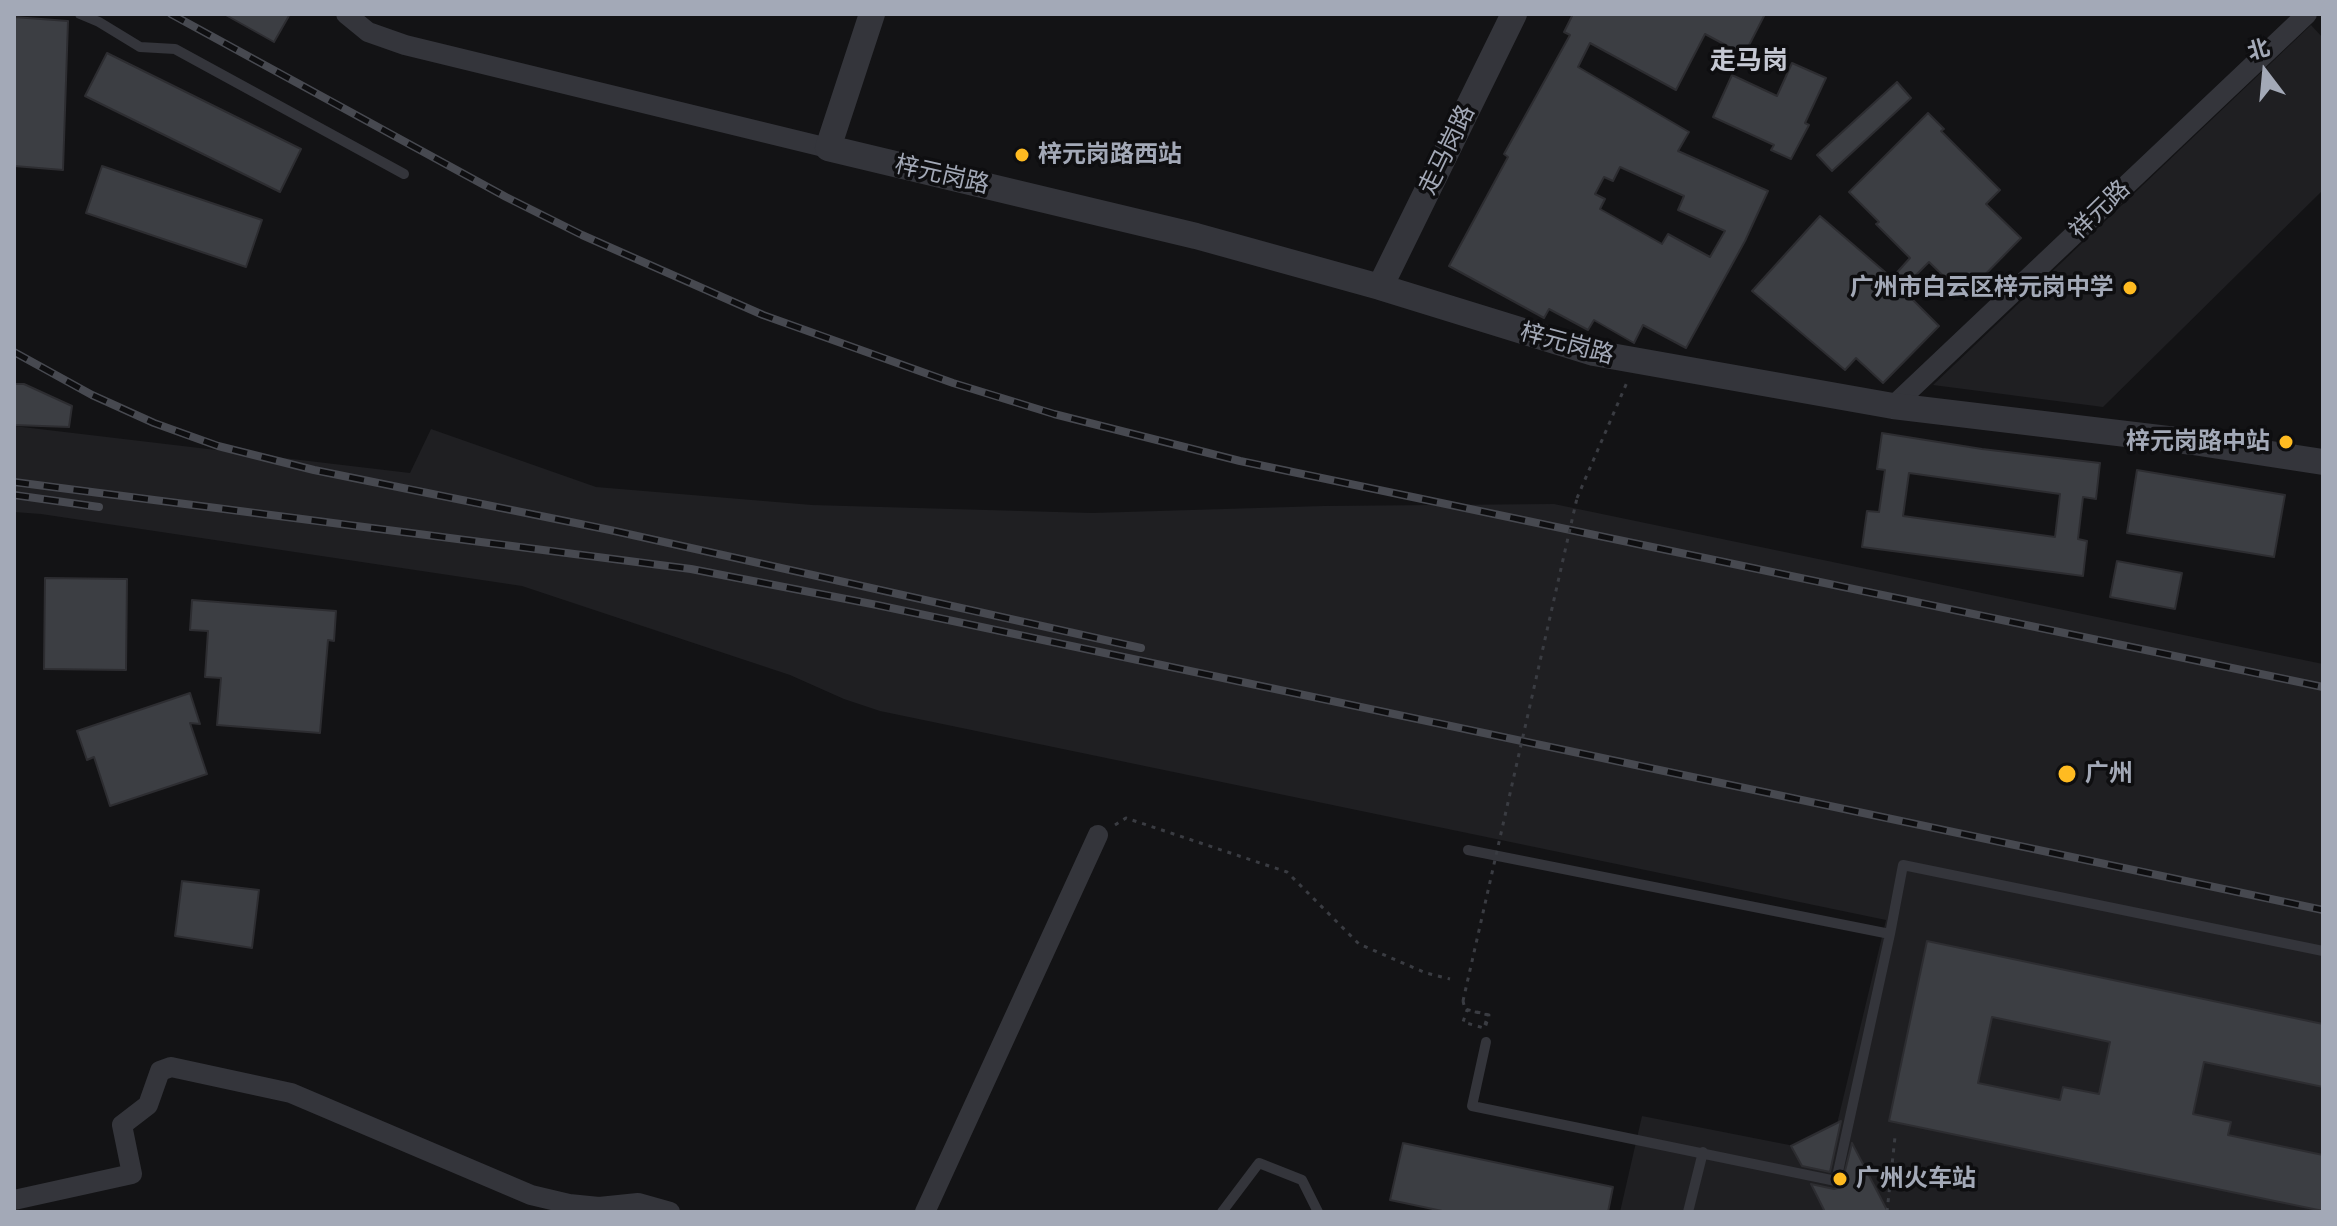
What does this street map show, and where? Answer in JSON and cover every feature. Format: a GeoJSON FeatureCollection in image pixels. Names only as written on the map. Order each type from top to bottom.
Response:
{"type":"FeatureCollection","features":[{"type":"Feature","properties":{"kind":"street"},"geometry":{"type":"LineString","coordinates":[[346,14],[368,32],[405,45],[828,148],[872,14]]}},
{"type":"Feature","properties":{"kind":"street","name":"走马岗路"},"geometry":{"type":"LineString","coordinates":[[1380,287],[1514,14]]}},
{"type":"Feature","properties":{"kind":"street","name":"祥元路"},"geometry":{"type":"LineString","coordinates":[[1893,406],[2307,14]]}},
{"type":"Feature","properties":{"kind":"street","name":"梓元岗路"},"geometry":{"type":"LineString","coordinates":[[828,148],[1196,236],[1380,287],[1561,344],[1636,362],[1893,406],[2193,442],[2323,462]]}},
{"type":"Feature","properties":{"kind":"street"},"geometry":{"type":"LineString","coordinates":[[925,1212],[1098,835]]}},
{"type":"Feature","properties":{"kind":"street"},"geometry":{"type":"LineString","coordinates":[[14,1200],[132,1174],[122,1125],[148,1105],[160,1071],[171,1067],[291,1093],[531,1195],[584,1206],[638,1203],[670,1212]]}},
{"type":"Feature","properties":{"kind":"lane"},"geometry":{"type":"LineString","coordinates":[[80,14],[140,47],[175,49],[404,174]]}},
{"type":"Feature","properties":{"kind":"lane"},"geometry":{"type":"LineString","coordinates":[[1468,850],[1890,934]]}},
{"type":"Feature","properties":{"kind":"lane"},"geometry":{"type":"LineString","coordinates":[[1486,1042],[1472,1106],[1836,1181],[1903,865],[2323,951]]}},
{"type":"Feature","properties":{"kind":"lane"},"geometry":{"type":"LineString","coordinates":[[1688,1212],[1703,1152]]}},
{"type":"Feature","properties":{"kind":"lane"},"geometry":{"type":"LineString","coordinates":[[1222,1212],[1259,1163],[1302,1180],[1318,1212]]}},
{"type":"Feature","properties":{"kind":"path"},"geometry":{"type":"LineString","coordinates":[[1484,1028],[1489,1015],[1465,1009],[1463,1001],[1577,498],[1636,362]]}},
{"type":"Feature","properties":{"kind":"path"},"geometry":{"type":"LineString","coordinates":[[1098,835],[1126,818],[1226,849],[1287,872],[1359,944],[1426,973],[1450,979]]}},
{"type":"Feature","properties":{"kind":"path"},"geometry":{"type":"LineString","coordinates":[[1484,1028],[1463,1022],[1467,1010],[1488,1015],[1484,1028],[1486,1042]]}},
{"type":"Feature","properties":{"kind":"path"},"geometry":{"type":"LineString","coordinates":[[1887,1212],[1895,1137]]}},
{"type":"Feature","properties":{"kind":"shaded area","name":"广州市白云区梓元岗中学"},"geometry":{"type":"Polygon","coordinates":[[[2311,25],[2323,38],[2323,190],[2103,407],[1933,385],[2311,25]]]}},
{"type":"Feature","properties":{"kind":"shaded area"},"geometry":{"type":"Polygon","coordinates":[[[14,426],[410,473],[431,429],[596,487],[812,505],[1092,513],[1323,506],[1554,504],[2323,664],[2323,1212],[1620,1212],[1642,1116],[1830,1153],[1886,920],[880,711],[790,675],[522,586],[14,512],[14,426]]]}},
{"type":"Feature","properties":{"kind":"building"},"geometry":{"type":"Polygon","coordinates":[[[224,14],[290,14],[274,42],[224,14]]]}},
{"type":"Feature","properties":{"kind":"building"},"geometry":{"type":"Polygon","coordinates":[[[1573,14],[1765,14],[1744,55],[1705,34],[1676,90],[1590,43],[1578,67],[1689,132],[1678,151],[1768,191],[1745,241],[1686,348],[1643,325],[1634,343],[1594,320],[1588,330],[1549,309],[1544,318],[1449,266],[1508,157],[1504,154],[1570,35],[1564,32],[1573,14]],[[1620,167],[1613,181],[1604,177],[1595,194],[1605,199],[1600,209],[1662,244],[1668,234],[1710,257],[1725,231],[1678,210],[1684,196],[1620,167]]]}},
{"type":"Feature","properties":{"kind":"building"},"geometry":{"type":"Polygon","coordinates":[[[14,17],[68,21],[63,170],[14,166],[14,17]]]}},
{"type":"Feature","properties":{"kind":"building"},"geometry":{"type":"Polygon","coordinates":[[[107,53],[301,149],[280,192],[85,96],[107,53]]]}},
{"type":"Feature","properties":{"kind":"building"},"geometry":{"type":"Polygon","coordinates":[[[1792,63],[1826,78],[1805,123],[1809,125],[1791,159],[1771,150],[1774,145],[1713,117],[1732,75],[1777,96],[1792,63]]]}},
{"type":"Feature","properties":{"kind":"building"},"geometry":{"type":"Polygon","coordinates":[[[1897,82],[1911,98],[1832,171],[1817,155],[1897,82]]]}},
{"type":"Feature","properties":{"kind":"building"},"geometry":{"type":"Polygon","coordinates":[[[1928,113],[1944,129],[1941,131],[2000,190],[1986,204],[2021,238],[1964,296],[1929,262],[1904,287],[1939,326],[1883,383],[1856,358],[1845,370],[1752,291],[1820,216],[1892,278],[1910,258],[1849,192],[1928,113]]]}},
{"type":"Feature","properties":{"kind":"building"},"geometry":{"type":"Polygon","coordinates":[[[102,166],[262,220],[246,267],[86,213],[102,166]]]}},
{"type":"Feature","properties":{"kind":"building"},"geometry":{"type":"Polygon","coordinates":[[[14,384],[24,384],[72,406],[69,427],[14,425],[14,384]]]}},
{"type":"Feature","properties":{"kind":"building"},"geometry":{"type":"Polygon","coordinates":[[[1882,433],[2100,463],[2096,499],[2083,497],[2078,539],[2087,541],[2083,576],[1862,547],[1867,511],[1879,512],[1885,470],[1877,469],[1882,433]],[[1909,473],[1903,516],[2055,537],[2060,494],[1909,473]]]}},
{"type":"Feature","properties":{"kind":"building"},"geometry":{"type":"Polygon","coordinates":[[[2137,470],[2285,495],[2274,557],[2127,533],[2137,470]]]}},
{"type":"Feature","properties":{"kind":"building"},"geometry":{"type":"Polygon","coordinates":[[[2117,561],[2182,573],[2175,609],[2110,597],[2117,561]]]}},
{"type":"Feature","properties":{"kind":"building"},"geometry":{"type":"Polygon","coordinates":[[[45,578],[127,579],[126,670],[44,669],[45,578]]]}},
{"type":"Feature","properties":{"kind":"building"},"geometry":{"type":"Polygon","coordinates":[[[192,600],[336,611],[334,641],[328,640],[320,733],[217,725],[221,678],[205,677],[208,631],[190,630],[192,600]]]}},
{"type":"Feature","properties":{"kind":"building"},"geometry":{"type":"Polygon","coordinates":[[[190,693],[200,724],[190,723],[207,774],[110,806],[94,757],[87,760],[77,731],[190,693]]]}},
{"type":"Feature","properties":{"kind":"building"},"geometry":{"type":"Polygon","coordinates":[[[182,881],[259,890],[252,948],[175,936],[182,881]]]}},
{"type":"Feature","properties":{"kind":"building","name":"广州火车站"},"geometry":{"type":"Polygon","coordinates":[[[1927,941],[2323,1024],[2323,1087],[2204,1062],[2193,1114],[2231,1122],[2228,1135],[2323,1155],[2323,1211],[1889,1121],[1927,941]],[[1992,1017],[1978,1083],[2060,1100],[2063,1087],[2099,1094],[2110,1042],[1992,1017]]]}},
{"type":"Feature","properties":{"kind":"building"},"geometry":{"type":"Polygon","coordinates":[[[1841,1121],[1830,1172],[1802,1166],[1791,1146],[1841,1121]]]}},
{"type":"Feature","properties":{"kind":"building"},"geometry":{"type":"Polygon","coordinates":[[[1403,1143],[1613,1187],[1608,1212],[1447,1212],[1390,1200],[1403,1143]]]}},
{"type":"Feature","properties":{"kind":"building"},"geometry":{"type":"Polygon","coordinates":[[[1852,1143],[1888,1212],[1825,1212],[1811,1184],[1834,1189],[1841,1187],[1852,1143]]]}},
{"type":"Feature","properties":{"kind":"railway"},"geometry":{"type":"LineString","coordinates":[[171,14],[506,197],[582,235],[763,315],[953,383],[1054,414],[1240,461],[2323,687]]}},
{"type":"Feature","properties":{"kind":"railway"},"geometry":{"type":"LineString","coordinates":[[14,352],[92,395],[154,423],[218,446],[314,470],[610,530],[1141,648]]}},
{"type":"Feature","properties":{"kind":"railway"},"geometry":{"type":"LineString","coordinates":[[14,482],[691,569],[877,605],[2323,910]]}},
{"type":"Feature","properties":{"kind":"railway"},"geometry":{"type":"LineString","coordinates":[[14,495],[99,507]]}},
{"type":"Feature","properties":{"kind":"place","name":"梓元岗路西站"},"geometry":{"type":"Point","coordinates":[1022,155]}},
{"type":"Feature","properties":{"kind":"place","name":"广州市白云区梓元岗中学"},"geometry":{"type":"Point","coordinates":[2130,288]}},
{"type":"Feature","properties":{"kind":"place","name":"梓元岗路中站"},"geometry":{"type":"Point","coordinates":[2286,442]}},
{"type":"Feature","properties":{"kind":"place","name":"广州"},"geometry":{"type":"Point","coordinates":[2067,774]}},
{"type":"Feature","properties":{"kind":"place","name":"广州火车站"},"geometry":{"type":"Point","coordinates":[1840,1179]}},
{"type":"Feature","properties":{"kind":"district","name":"走马岗"},"geometry":{"type":"Point","coordinates":[1749,61]}}]}
